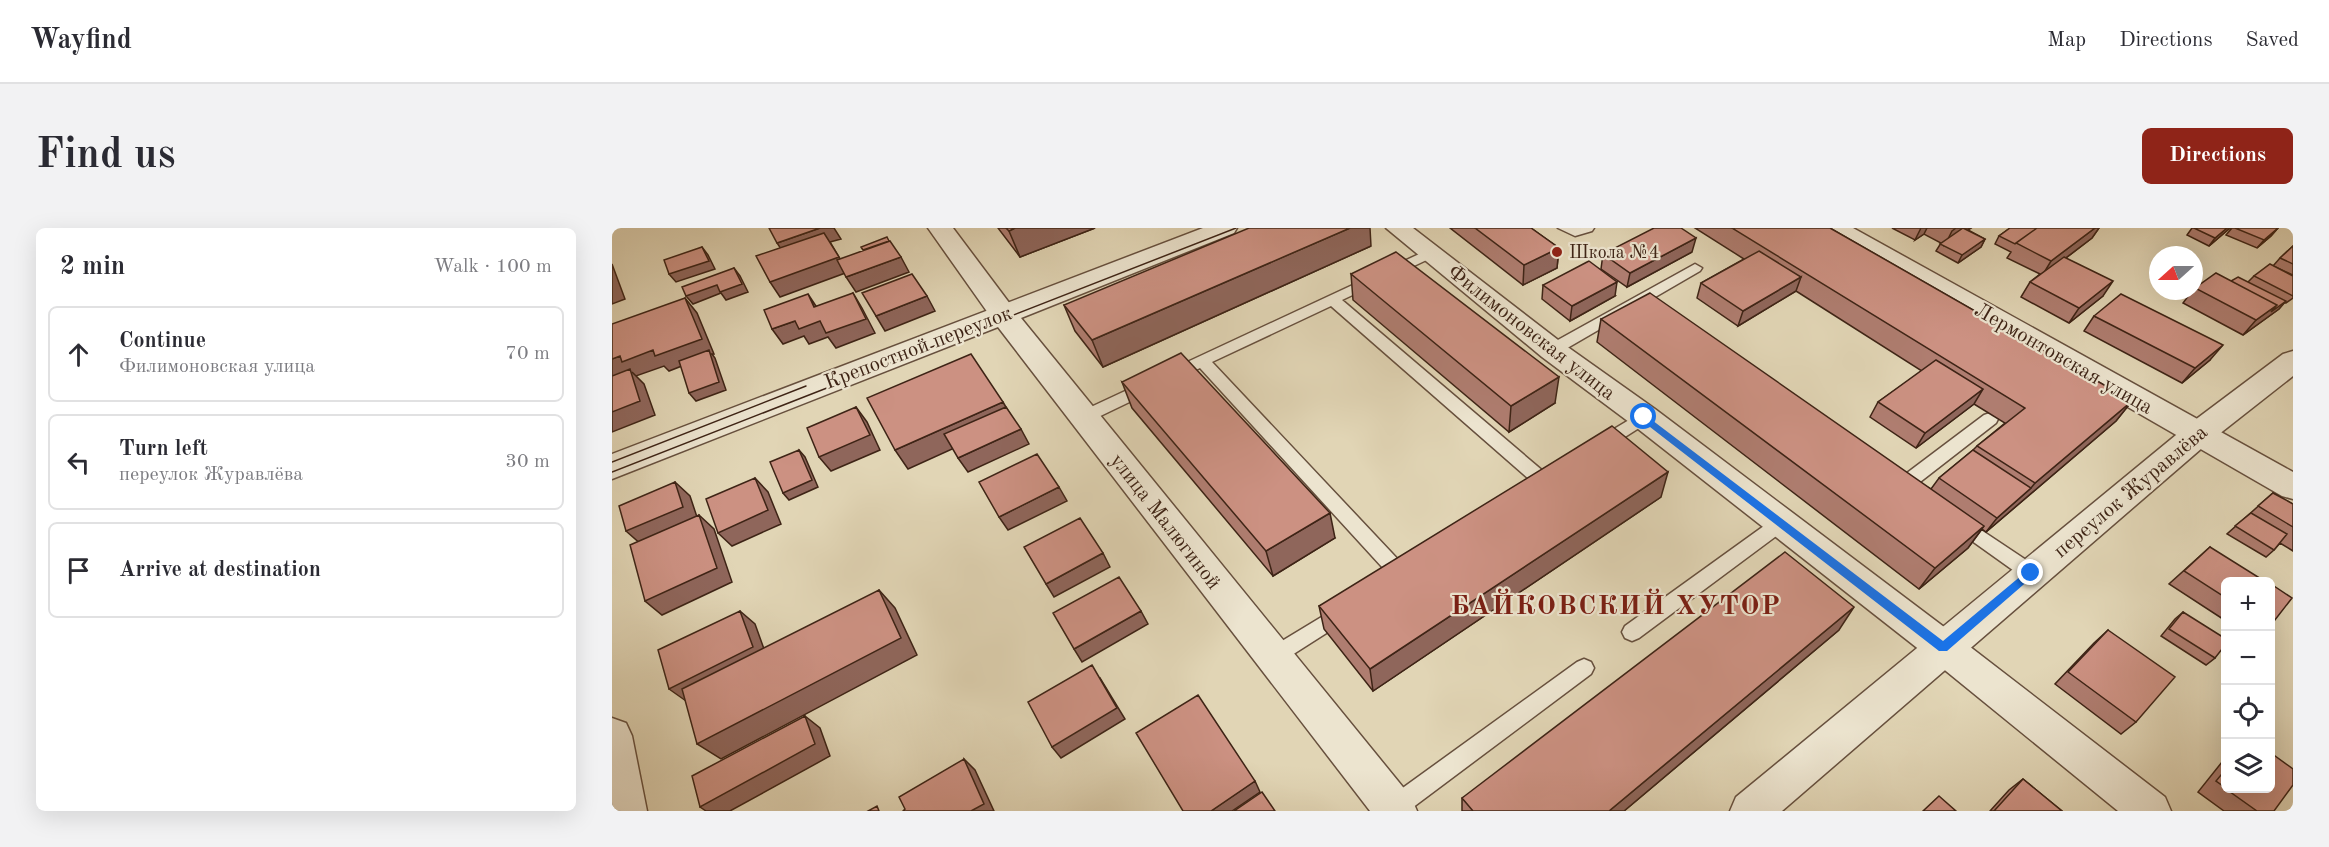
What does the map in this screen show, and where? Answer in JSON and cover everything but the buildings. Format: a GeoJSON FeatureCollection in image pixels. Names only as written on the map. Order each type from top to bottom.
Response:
{"type":"FeatureCollection","features":[{"type":"Feature","properties":{"kind":"street","name":"улица Малюгиной"},"geometry":{"type":"LineString","coordinates":[[940,228],[1002,314],[1395,810]]}},
{"type":"Feature","properties":{"kind":"street","name":"Крепостной переулок"},"geometry":{"type":"LineString","coordinates":[[612,467],[1225,228]]}},
{"type":"Feature","properties":{"kind":"street","name":"Филимоновская улица"},"geometry":{"type":"LineString","coordinates":[[1398,228],[1552,350],[1644,417],[1943,647],[2150,811]]}},
{"type":"Feature","properties":{"kind":"street","name":"Лермонтовская улица"},"geometry":{"type":"LineString","coordinates":[[1835,228],[2293,487]]}},
{"type":"Feature","properties":{"kind":"street","name":"переулок Журавлёва"},"geometry":{"type":"LineString","coordinates":[[1751,811],[2198,434],[2293,361]]}},
{"type":"Feature","properties":{"kind":"street"},"geometry":{"type":"LineString","coordinates":[[612,736],[626,811]]}},
{"type":"Feature","properties":{"kind":"lane"},"geometry":{"type":"LineString","coordinates":[[1565,228],[1575,232],[1587,228]]}},
{"type":"Feature","properties":{"kind":"lane"},"geometry":{"type":"LineString","coordinates":[[1084,417],[1430,253]]}},
{"type":"Feature","properties":{"kind":"lane"},"geometry":{"type":"LineString","coordinates":[[1552,350],[1695,268]]}},
{"type":"Feature","properties":{"kind":"lane"},"geometry":{"type":"LineString","coordinates":[[1642,298],[1662,311]]}},
{"type":"Feature","properties":{"kind":"lane"},"geometry":{"type":"LineString","coordinates":[[1332,299],[1549,478],[1525,494]]}},
{"type":"Feature","properties":{"kind":"lane"},"geometry":{"type":"LineString","coordinates":[[1202,361],[1400,574]]}},
{"type":"Feature","properties":{"kind":"lane"},"geometry":{"type":"LineString","coordinates":[[1584,456],[1644,417]]}},
{"type":"Feature","properties":{"kind":"lane"},"geometry":{"type":"LineString","coordinates":[[1905,484],[1989,419]]}},
{"type":"Feature","properties":{"kind":"lane"},"geometry":{"type":"LineString","coordinates":[[1944,512],[2031,573]]}},
{"type":"Feature","properties":{"kind":"lane"},"geometry":{"type":"LineString","coordinates":[[1632,632],[1781,523]]}},
{"type":"Feature","properties":{"kind":"lane"},"geometry":{"type":"LineString","coordinates":[[1381,587],[1419,562]]}},
{"type":"Feature","properties":{"kind":"lane"},"geometry":{"type":"LineString","coordinates":[[1274,656],[1361,600]]}},
{"type":"Feature","properties":{"kind":"lane"},"geometry":{"type":"LineString","coordinates":[[1395,810],[1584,668]]}},
{"type":"Feature","properties":{"kind":"tram line"},"geometry":{"type":"LineString","coordinates":[[612,472],[1236,228]]}},
{"type":"Feature","properties":{"kind":"tram line"},"geometry":{"type":"LineString","coordinates":[[612,462],[806,386]]}},
{"type":"Feature","properties":{"kind":"place","name":"Школа №4"},"geometry":{"type":"Point","coordinates":[1557,252]}},
{"type":"Feature","properties":{"kind":"district","name":"БАЙКОВСКИЙ ХУТОР"},"geometry":{"type":"Point","coordinates":[1616,605]}},
{"type":"Feature","properties":{"kind":"route"},"geometry":{"type":"LineString","coordinates":[[1644,417],[1943,647],[2031,573]]}}]}
